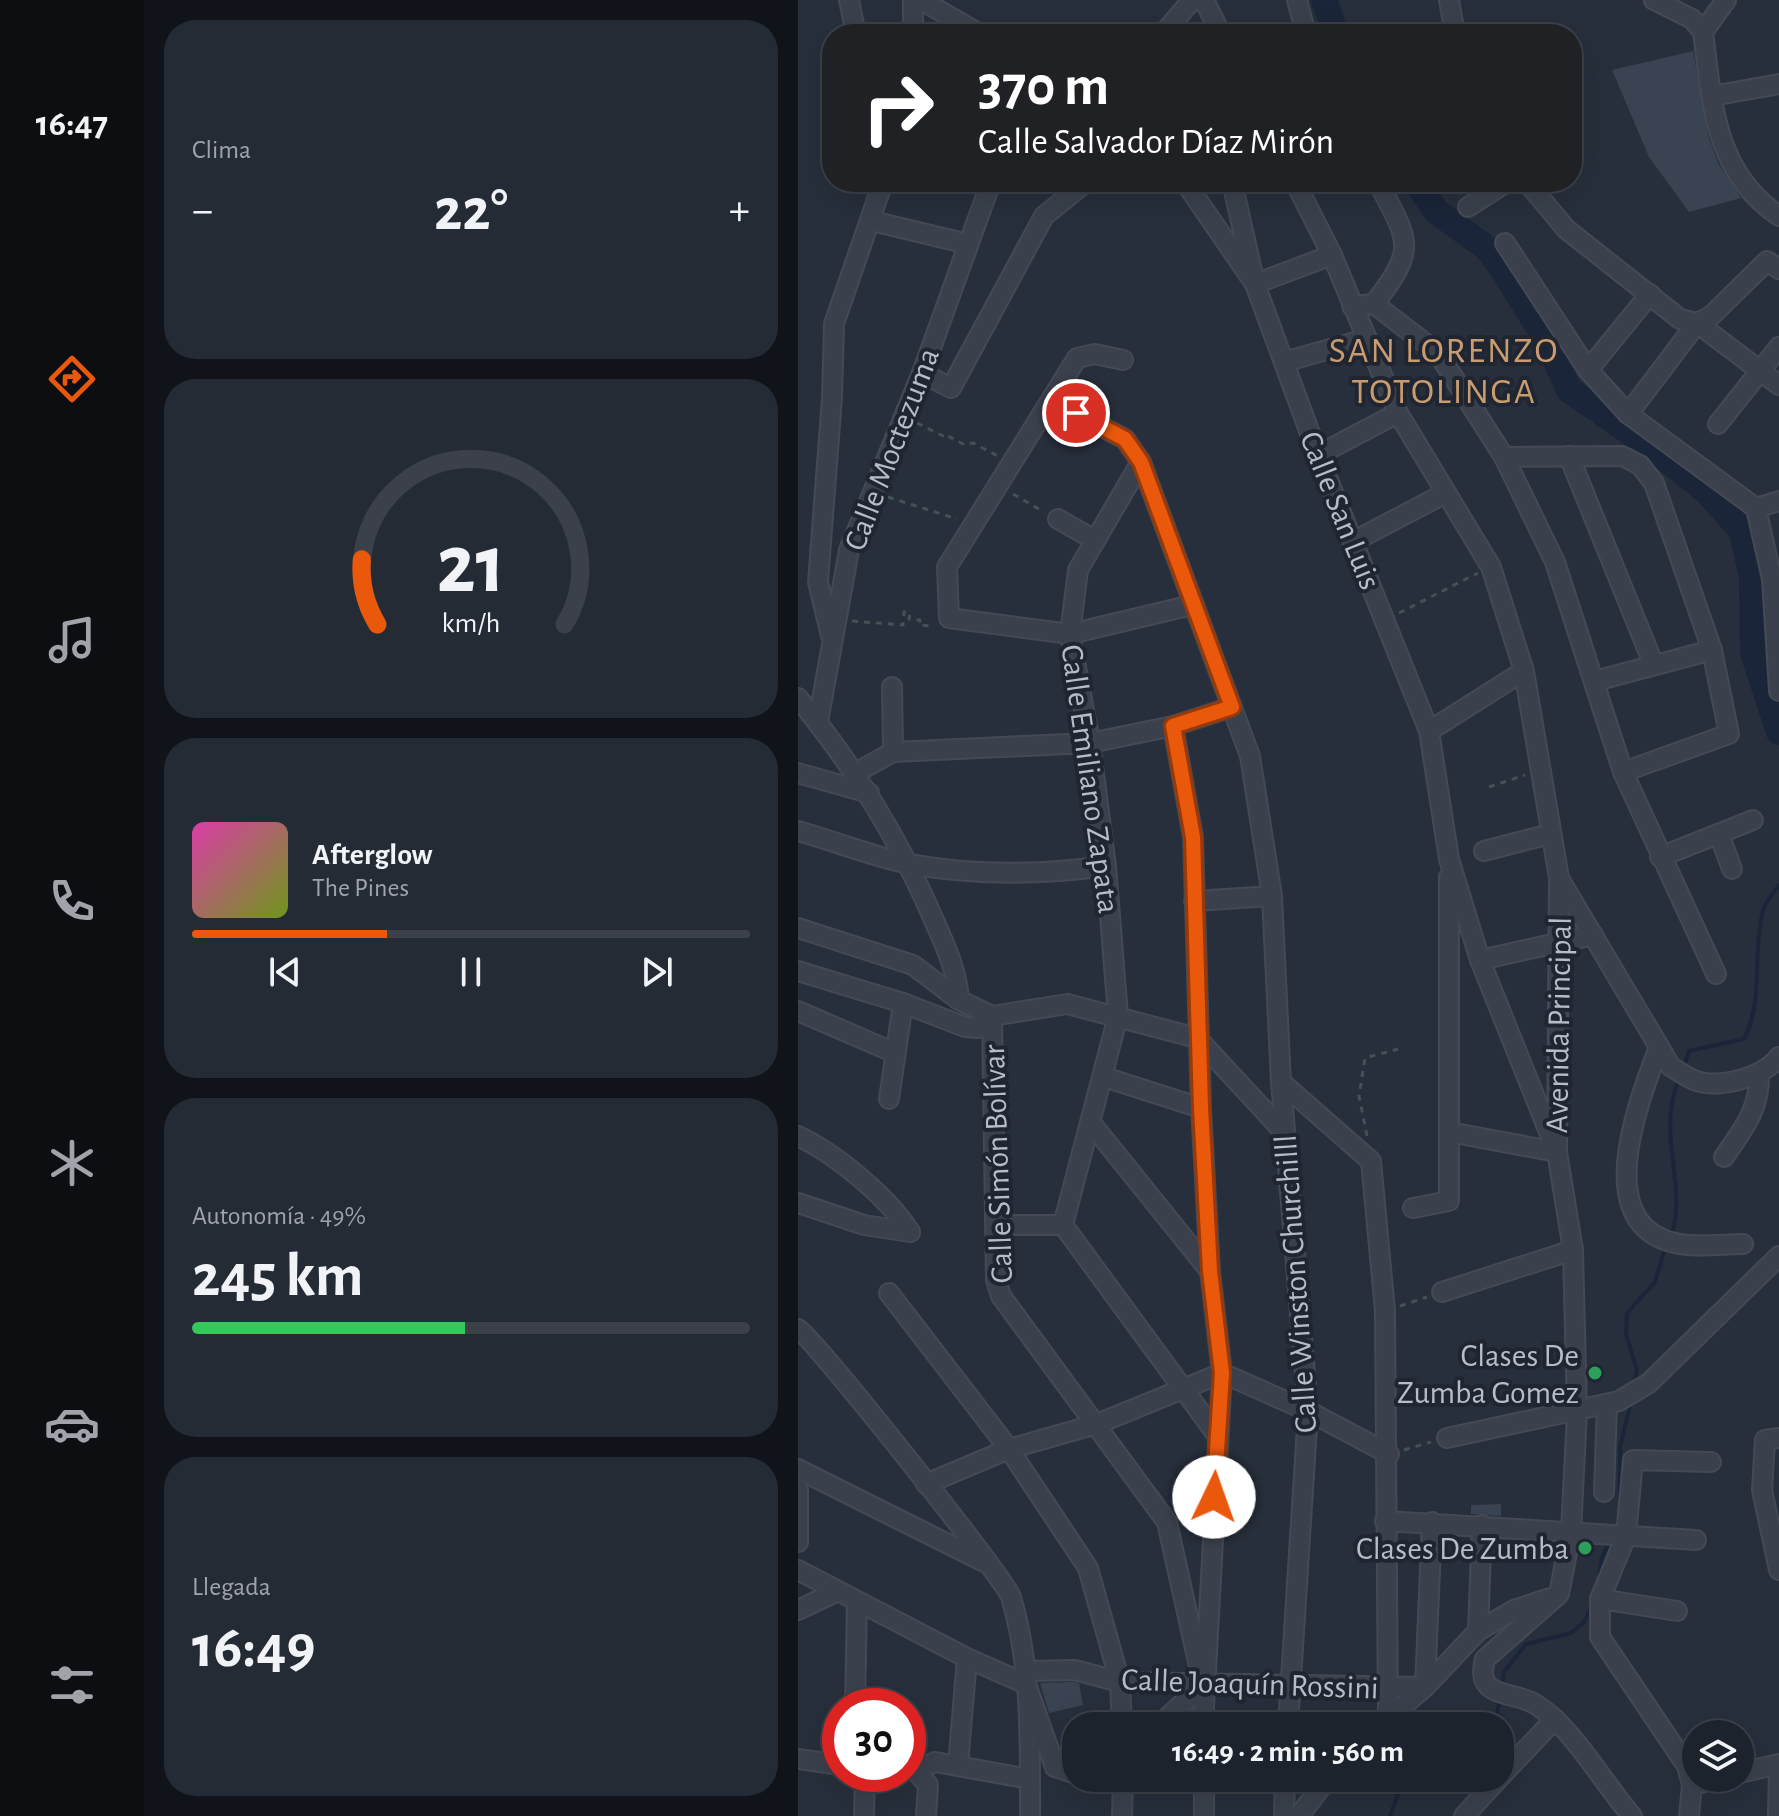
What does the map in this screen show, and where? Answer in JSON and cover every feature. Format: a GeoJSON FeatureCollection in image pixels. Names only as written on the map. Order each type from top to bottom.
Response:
{"type":"FeatureCollection","features":[{"type":"Feature","properties":{"kind":"street"},"geometry":{"type":"LineString","coordinates":[[849,0],[854,24]]}},
{"type":"Feature","properties":{"kind":"street"},"geometry":{"type":"LineString","coordinates":[[913,0],[913,24]]}},
{"type":"Feature","properties":{"kind":"street"},"geometry":{"type":"LineString","coordinates":[[921,0],[963,24]]}},
{"type":"Feature","properties":{"kind":"street"},"geometry":{"type":"LineString","coordinates":[[1172,24],[1192,0]]}},
{"type":"Feature","properties":{"kind":"street"},"geometry":{"type":"LineString","coordinates":[[1204,0],[1216,24]]}},
{"type":"Feature","properties":{"kind":"street"},"geometry":{"type":"LineString","coordinates":[[1297,0],[1303,24]]}},
{"type":"Feature","properties":{"kind":"street"},"geometry":{"type":"LineString","coordinates":[[1449,0],[1453,24]]}},
{"type":"Feature","properties":{"kind":"street"},"geometry":{"type":"LineString","coordinates":[[1654,0],[1692,19],[1703,32],[1715,125],[1726,155],[1747,185],[1779,216]]}},
{"type":"Feature","properties":{"kind":"street"},"geometry":{"type":"LineString","coordinates":[[1703,32],[1726,0]]}},
{"type":"Feature","properties":{"kind":"street"},"geometry":{"type":"LineString","coordinates":[[1712,96],[1779,84]]}},
{"type":"Feature","properties":{"kind":"street"},"geometry":{"type":"LineString","coordinates":[[840,636],[818,582],[831,426],[834,324],[881,192]]}},
{"type":"Feature","properties":{"kind":"street","name":"Calle Moctezuma"},"geometry":{"type":"LineString","coordinates":[[818,722],[840,636],[849,550],[922,373],[987,192]]}},
{"type":"Feature","properties":{"kind":"street"},"geometry":{"type":"LineString","coordinates":[[922,373],[951,388],[1044,216],[1074,192]]}},
{"type":"Feature","properties":{"kind":"street","name":"Calle San Luis"},"geometry":{"type":"LineString","coordinates":[[1192,192],[1255,284],[1318,455],[1429,731],[1449,859],[1480,960],[1557,1152]]}},
{"type":"Feature","properties":{"kind":"street"},"geometry":{"type":"LineString","coordinates":[[1234,192],[1255,284],[1332,255]]}},
{"type":"Feature","properties":{"kind":"street","name":"Avenida Principal"},"geometry":{"type":"LineString","coordinates":[[1300,192],[1332,255],[1398,413],[1444,494],[1491,567],[1524,671],[1559,878],[1561,944],[1557,1152],[1573,1250],[1578,1533],[1559,1594]]}},
{"type":"Feature","properties":{"kind":"street"},"geometry":{"type":"LineString","coordinates":[[1374,304],[1399,270],[1406,243],[1403,230],[1383,192]]}},
{"type":"Feature","properties":{"kind":"street"},"geometry":{"type":"LineString","coordinates":[[1468,207],[1491,192]]}},
{"type":"Feature","properties":{"kind":"street"},"geometry":{"type":"LineString","coordinates":[[1535,192],[1566,229],[1680,319],[1697,323],[1779,385]]}},
{"type":"Feature","properties":{"kind":"street"},"geometry":{"type":"LineString","coordinates":[[872,221],[968,244]]}},
{"type":"Feature","properties":{"kind":"street"},"geometry":{"type":"LineString","coordinates":[[1505,243],[1588,370],[1628,414],[1756,508],[1776,578],[1778,687]]}},
{"type":"Feature","properties":{"kind":"street"},"geometry":{"type":"LineString","coordinates":[[1628,414],[1697,323],[1711,316],[1773,265]]}},
{"type":"Feature","properties":{"kind":"street"},"geometry":{"type":"LineString","coordinates":[[1588,370],[1650,294]]}},
{"type":"Feature","properties":{"kind":"street"},"geometry":{"type":"LineString","coordinates":[[1352,306],[1374,304],[1438,353],[1504,457],[1555,562],[1623,772],[1716,974]]}},
{"type":"Feature","properties":{"kind":"street"},"geometry":{"type":"LineString","coordinates":[[1284,362],[1365,339]]}},
{"type":"Feature","properties":{"kind":"street"},"geometry":{"type":"LineString","coordinates":[[1718,424],[1779,347]]}},
{"type":"Feature","properties":{"kind":"street"},"geometry":{"type":"LineString","coordinates":[[1123,360],[1095,354],[1077,358],[947,567],[949,611],[1070,634],[1192,605]]}},
{"type":"Feature","properties":{"kind":"street"},"geometry":{"type":"LineString","coordinates":[[1052,401],[1125,439],[1141,462]]}},
{"type":"Feature","properties":{"kind":"street"},"geometry":{"type":"LineString","coordinates":[[1318,455],[1398,413]]}},
{"type":"Feature","properties":{"kind":"street"},"geometry":{"type":"LineString","coordinates":[[1569,456],[1653,663]]}},
{"type":"Feature","properties":{"kind":"street"},"geometry":{"type":"LineString","coordinates":[[1504,457],[1622,456],[1640,465],[1654,483],[1712,650],[1729,734],[1623,772]]}},
{"type":"Feature","properties":{"kind":"street","name":"Calle Emiliano Zapata"},"geometry":{"type":"LineString","coordinates":[[1063,1225],[1118,1016],[1106,866],[1090,743],[1070,634],[1078,570],[1093,539],[1141,462]]}},
{"type":"Feature","properties":{"kind":"street","name":"Calle Winston Churchilll"},"geometry":{"type":"LineString","coordinates":[[1141,462],[1232,707],[1255,778],[1272,896],[1281,1082],[1308,1411],[1289,1712]]}},
{"type":"Feature","properties":{"kind":"street"},"geometry":{"type":"LineString","coordinates":[[1354,541],[1444,494]]}},
{"type":"Feature","properties":{"kind":"street"},"geometry":{"type":"LineString","coordinates":[[1756,508],[1779,501]]}},
{"type":"Feature","properties":{"kind":"street"},"geometry":{"type":"LineString","coordinates":[[1058,519],[1093,539]]}},
{"type":"Feature","properties":{"kind":"street"},"geometry":{"type":"LineString","coordinates":[[1595,681],[1653,663],[1712,650]]}},
{"type":"Feature","properties":{"kind":"street"},"geometry":{"type":"LineString","coordinates":[[1429,731],[1524,671]]}},
{"type":"Feature","properties":{"kind":"street"},"geometry":{"type":"LineString","coordinates":[[892,687],[893,752]]}},
{"type":"Feature","properties":{"kind":"street"},"geometry":{"type":"LineString","coordinates":[[798,698],[857,772],[909,864],[958,979],[959,1000]]}},
{"type":"Feature","properties":{"kind":"street"},"geometry":{"type":"LineString","coordinates":[[857,772],[893,752],[1090,743],[1173,726],[1232,707]]}},
{"type":"Feature","properties":{"kind":"street"},"geometry":{"type":"LineString","coordinates":[[1173,726],[1193,837],[1197,1038],[1210,1271],[1222,1373],[1203,1712]]}},
{"type":"Feature","properties":{"kind":"street"},"geometry":{"type":"LineString","coordinates":[[798,773],[869,793]]}},
{"type":"Feature","properties":{"kind":"street"},"geometry":{"type":"LineString","coordinates":[[1660,857],[1753,820]]}},
{"type":"Feature","properties":{"kind":"street"},"geometry":{"type":"LineString","coordinates":[[798,831],[909,864],[1007,874],[1047,874],[1106,866]]}},
{"type":"Feature","properties":{"kind":"street"},"geometry":{"type":"LineString","coordinates":[[1484,851],[1550,834]]}},
{"type":"Feature","properties":{"kind":"street"},"geometry":{"type":"LineString","coordinates":[[1719,834],[1732,869]]}},
{"type":"Feature","properties":{"kind":"street","name":"Calle San Luis"},"geometry":{"type":"LineString","coordinates":[[1413,1208],[1449,1201],[1449,859]]}},
{"type":"Feature","properties":{"kind":"street"},"geometry":{"type":"LineString","coordinates":[[1559,878],[1671,1067],[1694,1080],[1717,1083],[1759,1074],[1770,1068],[1779,1057]]}},
{"type":"Feature","properties":{"kind":"street"},"geometry":{"type":"LineString","coordinates":[[1194,901],[1272,896]]}},
{"type":"Feature","properties":{"kind":"street"},"geometry":{"type":"LineString","coordinates":[[798,928],[913,965],[959,1000],[992,1016]]}},
{"type":"Feature","properties":{"kind":"street"},"geometry":{"type":"LineString","coordinates":[[1480,960],[1593,935]]}},
{"type":"Feature","properties":{"kind":"street"},"geometry":{"type":"LineString","coordinates":[[798,971],[903,1003],[965,1027],[978,1028],[992,1016],[1067,1004],[1197,1038],[1285,1133]]}},
{"type":"Feature","properties":{"kind":"street"},"geometry":{"type":"LineString","coordinates":[[889,1099],[903,1003]]}},
{"type":"Feature","properties":{"kind":"street"},"geometry":{"type":"LineString","coordinates":[[798,1011],[895,1053]]}},
{"type":"Feature","properties":{"kind":"street","name":"Calle Simón Bolívar"},"geometry":{"type":"LineString","coordinates":[[992,1016],[996,1280],[1001,1296],[1167,1522],[1203,1685]]}},
{"type":"Feature","properties":{"kind":"street"},"geometry":{"type":"LineString","coordinates":[[1659,1047],[1636,1107],[1626,1154],[1632,1208],[1655,1235],[1675,1243],[1743,1244]]}},
{"type":"Feature","properties":{"kind":"street"},"geometry":{"type":"LineString","coordinates":[[1724,1157],[1754,1114],[1760,1096],[1759,1074]]}},
{"type":"Feature","properties":{"kind":"street"},"geometry":{"type":"LineString","coordinates":[[1104,1077],[1201,1108]]}},
{"type":"Feature","properties":{"kind":"street"},"geometry":{"type":"LineString","coordinates":[[1281,1082],[1371,1161],[1385,1311],[1389,1454],[1385,1521],[1388,1688],[1385,1712]]}},
{"type":"Feature","properties":{"kind":"street"},"geometry":{"type":"LineString","coordinates":[[1091,1123],[1210,1271]]}},
{"type":"Feature","properties":{"kind":"street"},"geometry":{"type":"LineString","coordinates":[[1449,1132],[1557,1152]]}},
{"type":"Feature","properties":{"kind":"street"},"geometry":{"type":"LineString","coordinates":[[798,1136],[816,1144],[894,1207],[910,1232],[864,1225],[798,1203]]}},
{"type":"Feature","properties":{"kind":"street"},"geometry":{"type":"LineString","coordinates":[[996,1225],[1063,1225],[1217,1435]]}},
{"type":"Feature","properties":{"kind":"street"},"geometry":{"type":"LineString","coordinates":[[1442,1292],[1573,1250]]}},
{"type":"Feature","properties":{"kind":"street"},"geometry":{"type":"LineString","coordinates":[[1447,1438],[1613,1403],[1649,1383],[1779,1256]]}},
{"type":"Feature","properties":{"kind":"street"},"geometry":{"type":"LineString","coordinates":[[889,1293],[1009,1449],[1088,1568],[1120,1682],[1121,1712]]}},
{"type":"Feature","properties":{"kind":"street"},"geometry":{"type":"LineString","coordinates":[[798,1329],[926,1484],[1009,1593],[1031,1715],[1030,1816]]}},
{"type":"Feature","properties":{"kind":"street"},"geometry":{"type":"LineString","coordinates":[[926,1484],[1009,1449],[1097,1424],[1222,1373],[1308,1411],[1389,1454]]}},
{"type":"Feature","properties":{"kind":"street"},"geometry":{"type":"LineString","coordinates":[[1604,1492],[1613,1403]]}},
{"type":"Feature","properties":{"kind":"street"},"geometry":{"type":"LineString","coordinates":[[1779,1438],[1765,1440],[1762,1490],[1779,1570]]}},
{"type":"Feature","properties":{"kind":"street"},"geometry":{"type":"LineString","coordinates":[[1682,1759],[1600,1637],[1600,1599],[1621,1536],[1633,1460],[1711,1462]]}},
{"type":"Feature","properties":{"kind":"street"},"geometry":{"type":"LineString","coordinates":[[798,1469],[988,1564]]}},
{"type":"Feature","properties":{"kind":"street"},"geometry":{"type":"LineString","coordinates":[[798,1489],[798,1542]]}},
{"type":"Feature","properties":{"kind":"street"},"geometry":{"type":"LineString","coordinates":[[1385,1521],[1696,1540]]}},
{"type":"Feature","properties":{"kind":"street"},"geometry":{"type":"LineString","coordinates":[[1425,1687],[1432,1522]]}},
{"type":"Feature","properties":{"kind":"street"},"geometry":{"type":"LineString","coordinates":[[1478,1631],[1482,1525]]}},
{"type":"Feature","properties":{"kind":"street"},"geometry":{"type":"LineString","coordinates":[[798,1570],[967,1658],[1025,1677]]}},
{"type":"Feature","properties":{"kind":"street"},"geometry":{"type":"LineString","coordinates":[[798,1610],[838,1591]]}},
{"type":"Feature","properties":{"kind":"street"},"geometry":{"type":"LineString","coordinates":[[1559,1594],[1485,1659],[1483,1680],[1492,1690],[1534,1703],[1555,1719],[1632,1816]]}},
{"type":"Feature","properties":{"kind":"street","name":"Calle Joaquín Rossini"},"geometry":{"type":"LineString","coordinates":[[1395,1712],[1425,1687],[1478,1631],[1514,1610],[1559,1594]]}},
{"type":"Feature","properties":{"kind":"street"},"geometry":{"type":"LineString","coordinates":[[1600,1599],[1677,1611]]}},
{"type":"Feature","properties":{"kind":"street"},"geometry":{"type":"LineString","coordinates":[[855,1688],[857,1602]]}},
{"type":"Feature","properties":{"kind":"street"},"geometry":{"type":"LineString","coordinates":[[958,1765],[967,1658]]}},
{"type":"Feature","properties":{"kind":"street","name":"Calle Joaquín Rossini"},"geometry":{"type":"LineString","coordinates":[[1025,1677],[1075,1670],[1120,1682],[1425,1687]]}},
{"type":"Feature","properties":{"kind":"street"},"geometry":{"type":"LineString","coordinates":[[1025,1677],[1055,1767],[1062,1769]]}},
{"type":"Feature","properties":{"kind":"street"},"geometry":{"type":"LineString","coordinates":[[1173,1712],[1203,1685]]}},
{"type":"Feature","properties":{"kind":"street"},"geometry":{"type":"LineString","coordinates":[[1514,1763],[1555,1719]]}},
{"type":"Feature","properties":{"kind":"street"},"geometry":{"type":"LineString","coordinates":[[798,1759],[822,1762]]}},
{"type":"Feature","properties":{"kind":"street"},"geometry":{"type":"LineString","coordinates":[[926,1765],[935,1762],[958,1765],[972,1772],[1030,1779]]}},
{"type":"Feature","properties":{"kind":"street"},"geometry":{"type":"LineString","coordinates":[[1754,1770],[1779,1764],[1778,1816]]}},
{"type":"Feature","properties":{"kind":"street"},"geometry":{"type":"LineString","coordinates":[[926,1783],[926,1816]]}},
{"type":"Feature","properties":{"kind":"street"},"geometry":{"type":"LineString","coordinates":[[864,1816],[865,1792]]}},
{"type":"Feature","properties":{"kind":"street"},"geometry":{"type":"LineString","coordinates":[[1122,1816],[1123,1792]]}},
{"type":"Feature","properties":{"kind":"street"},"geometry":{"type":"LineString","coordinates":[[1204,1792],[1204,1816]]}},
{"type":"Feature","properties":{"kind":"street"},"geometry":{"type":"LineString","coordinates":[[1284,1816],[1285,1792]]}},
{"type":"Feature","properties":{"kind":"street"},"geometry":{"type":"LineString","coordinates":[[1299,1816],[1317,1792]]}},
{"type":"Feature","properties":{"kind":"street"},"geometry":{"type":"LineString","coordinates":[[1464,1816],[1487,1792]]}},
{"type":"Feature","properties":{"kind":"street"},"geometry":{"type":"LineString","coordinates":[[1689,1816],[1691,1792]]}},
{"type":"Feature","properties":{"kind":"path"},"geometry":{"type":"LineString","coordinates":[[905,416],[965,445],[973,443],[1012,464]]}},
{"type":"Feature","properties":{"kind":"path"},"geometry":{"type":"LineString","coordinates":[[873,492],[973,525]]}},
{"type":"Feature","properties":{"kind":"path"},"geometry":{"type":"LineString","coordinates":[[1009,492],[1058,519]]}},
{"type":"Feature","properties":{"kind":"path"},"geometry":{"type":"LineString","coordinates":[[1385,621],[1491,567]]}},
{"type":"Feature","properties":{"kind":"path"},"geometry":{"type":"LineString","coordinates":[[840,636],[852,621],[903,625],[904,612],[910,613],[909,619],[920,620],[919,625],[935,626],[936,617],[949,611]]}},
{"type":"Feature","properties":{"kind":"path"},"geometry":{"type":"LineString","coordinates":[[1489,787],[1540,771]]}},
{"type":"Feature","properties":{"kind":"path"},"geometry":{"type":"LineString","coordinates":[[1371,1161],[1359,1096],[1365,1058],[1398,1049]]}},
{"type":"Feature","properties":{"kind":"path"},"geometry":{"type":"LineString","coordinates":[[1385,1311],[1442,1292]]}},
{"type":"Feature","properties":{"kind":"path"},"geometry":{"type":"LineString","coordinates":[[1389,1454],[1447,1438]]}},
{"type":"Feature","properties":{"kind":"building"},"geometry":{"type":"Polygon","coordinates":[[[1693,51],[1709,138],[1718,163],[1741,198],[1689,212],[1649,157],[1612,70],[1693,51]]]}},
{"type":"Feature","properties":{"kind":"building"},"geometry":{"type":"Polygon","coordinates":[[[1501,1504],[1501,1516],[1471,1514],[1471,1505],[1501,1504]]]}},
{"type":"Feature","properties":{"kind":"building"},"geometry":{"type":"Polygon","coordinates":[[[1040,1683],[1079,1683],[1083,1705],[1049,1713],[1040,1683]]]}},
{"type":"Feature","properties":{"kind":"waterway"},"geometry":{"type":"LineString","coordinates":[[1324,0],[1332,24]]}},
{"type":"Feature","properties":{"kind":"waterway"},"geometry":{"type":"LineString","coordinates":[[1423,192],[1437,212],[1487,248],[1545,337],[1569,390],[1650,446],[1707,492],[1742,531],[1752,578],[1753,653],[1779,732]]}},
{"type":"Feature","properties":{"kind":"waterway"},"geometry":{"type":"LineString","coordinates":[[1684,1066],[1689,1051],[1744,1039],[1754,1008],[1763,911],[1779,885]]}},
{"type":"Feature","properties":{"kind":"waterway"},"geometry":{"type":"LineString","coordinates":[[1672,1234],[1676,1196],[1670,1120],[1679,1078]]}},
{"type":"Feature","properties":{"kind":"waterway"},"geometry":{"type":"LineString","coordinates":[[1634,1386],[1637,1370],[1626,1334],[1627,1313],[1655,1282],[1666,1245]]}},
{"type":"Feature","properties":{"kind":"waterway"},"geometry":{"type":"LineString","coordinates":[[1620,1504],[1620,1447],[1631,1402]]}},
{"type":"Feature","properties":{"kind":"waterway"},"geometry":{"type":"LineString","coordinates":[[1598,1584],[1602,1558],[1610,1539]]}},
{"type":"Feature","properties":{"kind":"waterway"},"geometry":{"type":"LineString","coordinates":[[1502,1688],[1504,1672],[1526,1644],[1571,1633],[1584,1622],[1593,1604]]}},
{"type":"Feature","properties":{"kind":"waterway"},"geometry":{"type":"LineString","coordinates":[[1497,1712],[1500,1697]]}},
{"type":"Feature","properties":{"kind":"waterway"},"geometry":{"type":"LineString","coordinates":[[1390,1816],[1399,1792]]}},
{"type":"Feature","properties":{"kind":"place","name":"Clases De Zumba Gomez"},"geometry":{"type":"Point","coordinates":[1595,1373]}},
{"type":"Feature","properties":{"kind":"place","name":"Clases De Zumba"},"geometry":{"type":"Point","coordinates":[1585,1548]}},
{"type":"Feature","properties":{"kind":"district","name":"SAN LORENZO TOTOLINGA"},"geometry":{"type":"Point","coordinates":[1444,370]}},
{"type":"Feature","properties":{"kind":"route"},"geometry":{"type":"LineString","coordinates":[[1076,413],[1125,439],[1141,462],[1232,707],[1173,726],[1193,837],[1197,1038],[1210,1271],[1222,1373],[1214,1497]]}}]}
